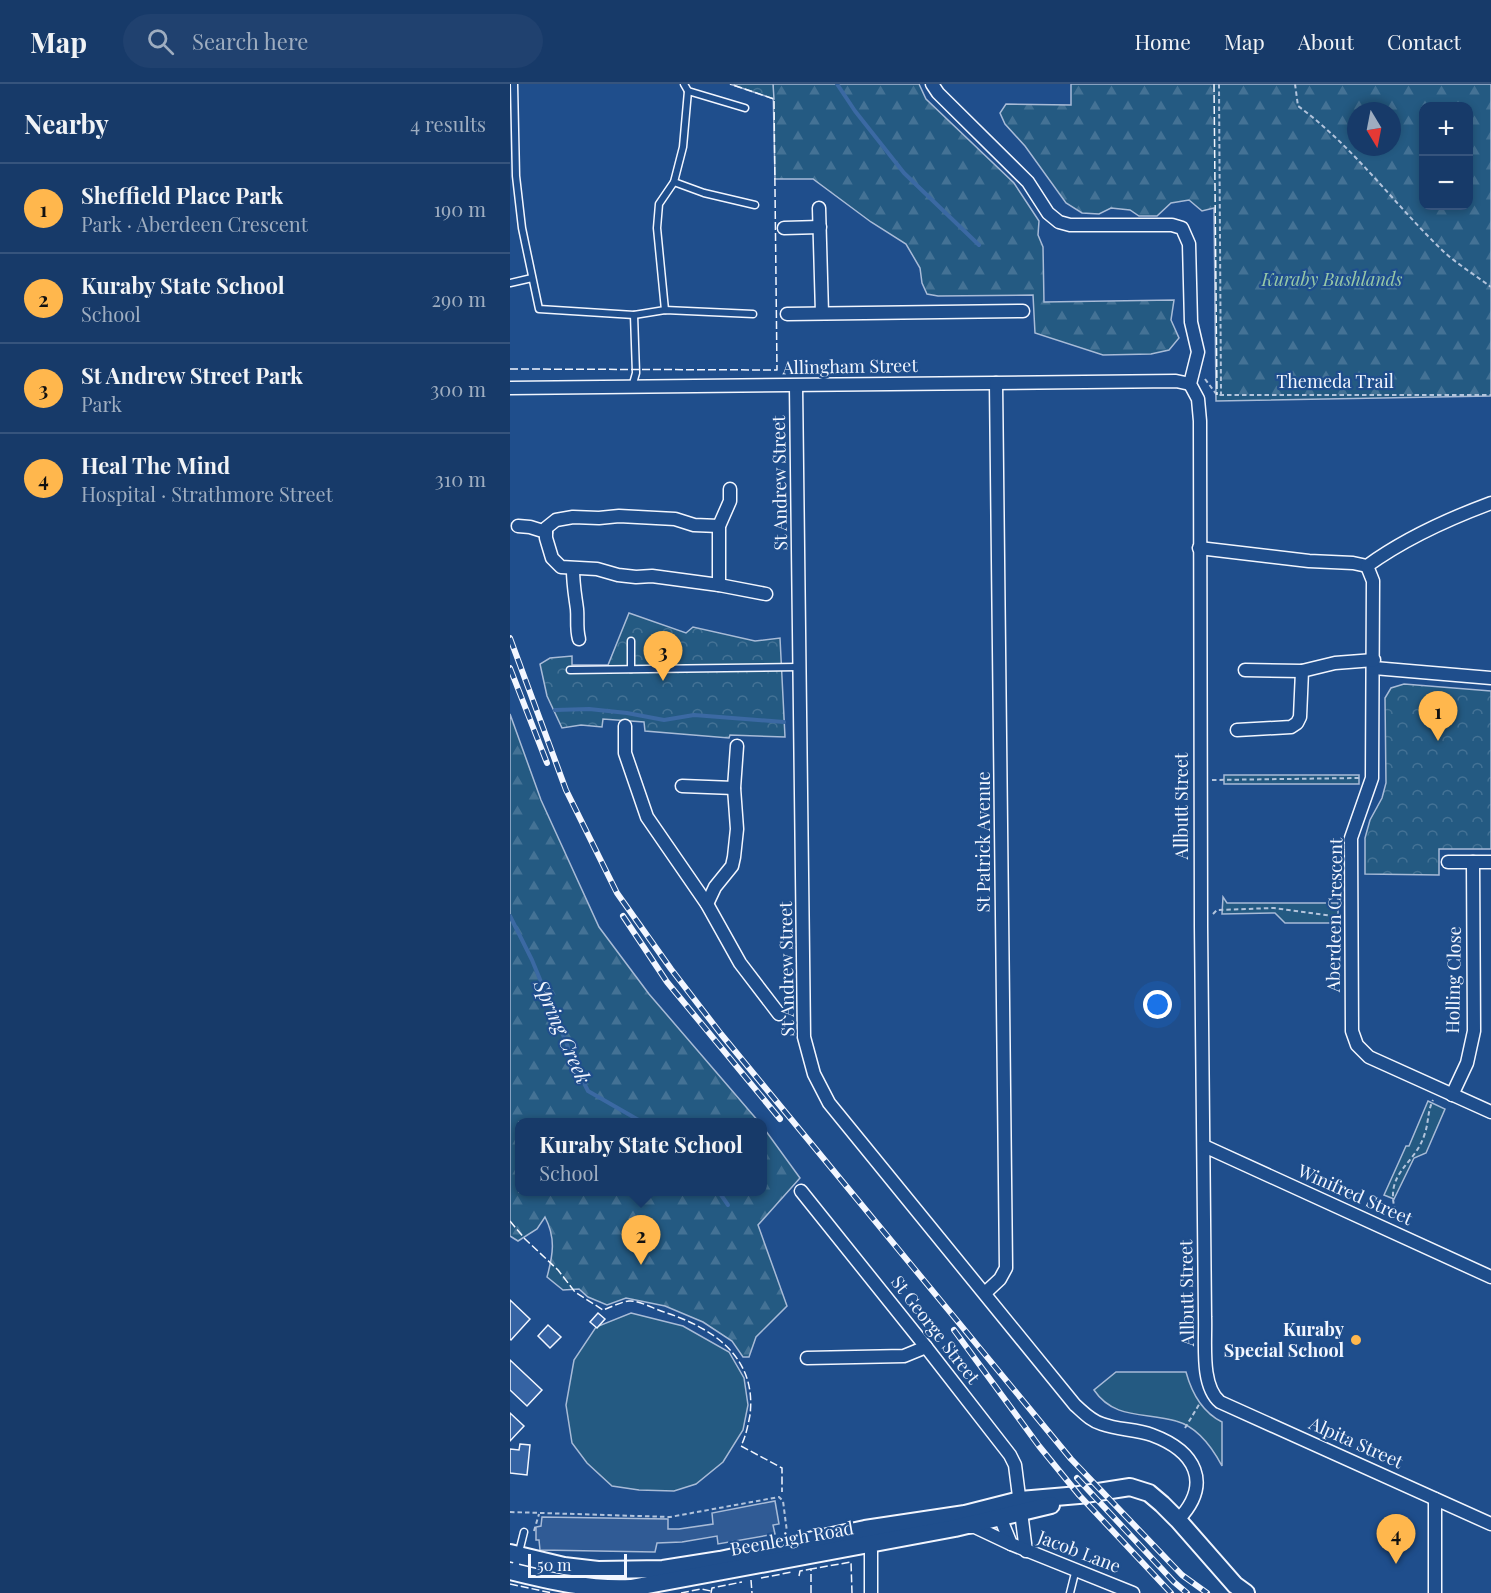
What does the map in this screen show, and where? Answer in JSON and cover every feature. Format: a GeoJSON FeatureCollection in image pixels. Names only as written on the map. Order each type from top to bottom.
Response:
{"type":"FeatureCollection","features":[{"type":"Feature","properties":{"kind":"main road","name":"Beenleigh Road"},"geometry":{"type":"LineString","coordinates":[[512,1571],[581,1587],[631,1588],[965,1514],[1021,1506],[1041,1508],[1078,1495],[1130,1487],[1149,1493],[1178,1520],[1235,1585],[1246,1593]]}},
{"type":"Feature","properties":{"kind":"main road","name":"Beenleigh Road"},"geometry":{"type":"LineString","coordinates":[[514,1554],[564,1566],[598,1570],[663,1569],[867,1537],[955,1528],[1000,1517],[1021,1506]]}},
{"type":"Feature","properties":{"kind":"street"},"geometry":{"type":"LineString","coordinates":[[932,84],[938,93],[1028,182],[1048,213],[1059,222],[1070,225],[1172,225],[1182,228],[1189,244],[1191,322],[1198,352],[1190,384]]}},
{"type":"Feature","properties":{"kind":"street"},"geometry":{"type":"LineString","coordinates":[[819,208],[822,314]]}},
{"type":"Feature","properties":{"kind":"street"},"geometry":{"type":"LineString","coordinates":[[784,228],[820,227]]}},
{"type":"Feature","properties":{"kind":"street"},"geometry":{"type":"LineString","coordinates":[[787,314],[1023,311]]}},
{"type":"Feature","properties":{"kind":"street","name":"Allingham Street"},"geometry":{"type":"LineString","coordinates":[[510,388],[1176,381],[1190,384]]}},
{"type":"Feature","properties":{"kind":"street","name":"St Patrick Avenue"},"geometry":{"type":"LineString","coordinates":[[985,1293],[1000,1279],[1006,1268],[996,383]]}},
{"type":"Feature","properties":{"kind":"street","name":"Allbutt Street"},"geometry":{"type":"LineString","coordinates":[[1190,384],[1198,399],[1200,421],[1200,780],[1205,1317],[1207,1377],[1210,1390]]}},
{"type":"Feature","properties":{"kind":"street","name":"St Andrew Street"},"geometry":{"type":"LineString","coordinates":[[796,386],[804,1037],[814,1074],[829,1103],[1075,1405],[1101,1424],[1150,1434],[1173,1444],[1188,1456],[1197,1475],[1197,1490],[1191,1503],[1178,1520]]}},
{"type":"Feature","properties":{"kind":"street"},"geometry":{"type":"LineString","coordinates":[[719,585],[719,526],[730,501],[729,489]]}},
{"type":"Feature","properties":{"kind":"street"},"geometry":{"type":"LineString","coordinates":[[1199,548],[1367,566],[1387,551],[1410,539],[1491,503]]}},
{"type":"Feature","properties":{"kind":"street"},"geometry":{"type":"LineString","coordinates":[[719,526],[694,525],[675,519],[619,516],[573,517],[556,520],[546,528],[546,538],[552,558],[561,567],[597,569],[636,577],[652,576],[766,594]]}},
{"type":"Feature","properties":{"kind":"street"},"geometry":{"type":"LineString","coordinates":[[518,526],[546,532]]}},
{"type":"Feature","properties":{"kind":"street","name":"Aberdeen Crescent"},"geometry":{"type":"LineString","coordinates":[[1367,566],[1374,581],[1372,778],[1351,838],[1352,1031],[1357,1045],[1369,1057],[1491,1112]]}},
{"type":"Feature","properties":{"kind":"street"},"geometry":{"type":"LineString","coordinates":[[573,569],[573,597],[577,607],[576,627],[579,639]]}},
{"type":"Feature","properties":{"kind":"street"},"geometry":{"type":"LineString","coordinates":[[1245,670],[1302,671],[1335,663],[1374,664],[1491,678]]}},
{"type":"Feature","properties":{"kind":"street"},"geometry":{"type":"LineString","coordinates":[[1237,730],[1291,727],[1297,723],[1302,671]]}},
{"type":"Feature","properties":{"kind":"street"},"geometry":{"type":"LineString","coordinates":[[625,726],[626,753],[647,817],[707,904],[740,963],[779,1014]]}},
{"type":"Feature","properties":{"kind":"street"},"geometry":{"type":"LineString","coordinates":[[707,904],[715,887],[732,866],[737,829],[735,788],[737,746]]}},
{"type":"Feature","properties":{"kind":"street"},"geometry":{"type":"LineString","coordinates":[[682,786],[735,788]]}},
{"type":"Feature","properties":{"kind":"street"},"geometry":{"type":"LineString","coordinates":[[1448,862],[1491,862]]}},
{"type":"Feature","properties":{"kind":"street","name":"Holling Close"},"geometry":{"type":"LineString","coordinates":[[1452,1095],[1467,1063],[1474,1030],[1473,862]]}},
{"type":"Feature","properties":{"kind":"street","name":"Winifred Street"},"geometry":{"type":"LineString","coordinates":[[1204,1146],[1491,1277]]}},
{"type":"Feature","properties":{"kind":"street","name":"St George Street"},"geometry":{"type":"LineString","coordinates":[[801,1191],[1010,1455],[1015,1466],[1026,1551]]}},
{"type":"Feature","properties":{"kind":"street"},"geometry":{"type":"LineString","coordinates":[[807,1358],[904,1356],[926,1347]]}},
{"type":"Feature","properties":{"kind":"street","name":"Alpita Street"},"geometry":{"type":"LineString","coordinates":[[1210,1390],[1220,1402],[1491,1524]]}},
{"type":"Feature","properties":{"kind":"street"},"geometry":{"type":"LineString","coordinates":[[1435,1499],[1435,1593]]}},
{"type":"Feature","properties":{"kind":"street","name":"Jacob Lane"},"geometry":{"type":"LineString","coordinates":[[1000,1517],[1011,1544]]}},
{"type":"Feature","properties":{"kind":"street","name":"Jacob Lane"},"geometry":{"type":"LineString","coordinates":[[955,1528],[975,1527],[1026,1551],[1133,1593]]}},
{"type":"Feature","properties":{"kind":"street"},"geometry":{"type":"LineString","coordinates":[[867,1537],[871,1552],[871,1593]]}},
{"type":"Feature","properties":{"kind":"lane"},"geometry":{"type":"LineString","coordinates":[[514,84],[513,176],[539,309],[634,315],[665,310],[753,314]]}},
{"type":"Feature","properties":{"kind":"lane"},"geometry":{"type":"LineString","coordinates":[[665,310],[657,228],[659,204],[674,183],[683,147],[688,91],[684,84]]}},
{"type":"Feature","properties":{"kind":"lane"},"geometry":{"type":"LineString","coordinates":[[688,91],[745,108]]}},
{"type":"Feature","properties":{"kind":"lane"},"geometry":{"type":"LineString","coordinates":[[674,183],[755,205]]}},
{"type":"Feature","properties":{"kind":"lane"},"geometry":{"type":"LineString","coordinates":[[510,284],[532,278]]}},
{"type":"Feature","properties":{"kind":"lane"},"geometry":{"type":"LineString","coordinates":[[632,387],[636,374],[634,315]]}},
{"type":"Feature","properties":{"kind":"lane"},"geometry":{"type":"LineString","coordinates":[[631,641],[631,669]]}},
{"type":"Feature","properties":{"kind":"lane"},"geometry":{"type":"LineString","coordinates":[[570,670],[800,667]]}},
{"type":"Feature","properties":{"kind":"lane"},"geometry":{"type":"LineString","coordinates":[[512,1571],[514,1554],[524,1532]]}},
{"type":"Feature","properties":{"kind":"lane"},"geometry":{"type":"LineString","coordinates":[[1070,1593],[1076,1569]]}},
{"type":"Feature","properties":{"kind":"path"},"geometry":{"type":"LineString","coordinates":[[1195,365],[1217,395],[1221,395],[1219,84]]}},
{"type":"Feature","properties":{"kind":"path"},"geometry":{"type":"LineString","coordinates":[[1295,84],[1298,106],[1342,144],[1444,252],[1491,287]]}},
{"type":"Feature","properties":{"kind":"path","name":"Themeda Trail"},"geometry":{"type":"LineString","coordinates":[[1221,395],[1491,395]]}},
{"type":"Feature","properties":{"kind":"path"},"geometry":{"type":"LineString","coordinates":[[1200,780],[1372,778]]}},
{"type":"Feature","properties":{"kind":"path"},"geometry":{"type":"LineString","coordinates":[[1201,926],[1210,926],[1211,917],[1217,910],[1274,908],[1336,916],[1351,921]]}},
{"type":"Feature","properties":{"kind":"path"},"geometry":{"type":"LineString","coordinates":[[1388,1230],[1396,1214],[1391,1199],[1392,1189],[1403,1167],[1415,1154],[1425,1133],[1428,1113],[1438,1090]]}},
{"type":"Feature","properties":{"kind":"path"},"geometry":{"type":"LineString","coordinates":[[1185,1428],[1200,1402]]}},
{"type":"Feature","properties":{"kind":"path"},"geometry":{"type":"LineString","coordinates":[[510,1512],[670,1517],[779,1497],[783,1501],[789,1535]]}},
{"type":"Feature","properties":{"kind":"path"},"geometry":{"type":"LineString","coordinates":[[533,1539],[539,1514]]}},
{"type":"Feature","properties":{"kind":"green space"},"geometry":{"type":"Polygon","coordinates":[[[730,84],[773,84],[774,99],[730,84]]]}},
{"type":"Feature","properties":{"kind":"green space"},"geometry":{"type":"Polygon","coordinates":[[[773,84],[919,84],[926,99],[1014,183],[1039,221],[1038,235],[1043,247],[1044,302],[1174,300],[1171,320],[1179,338],[1169,350],[1151,354],[1103,355],[1035,333],[1033,295],[938,296],[927,294],[922,283],[920,268],[906,244],[871,222],[813,179],[775,179],[773,84]]]}},
{"type":"Feature","properties":{"kind":"green space","name":"Kuraby Bushlands"},"geometry":{"type":"Polygon","coordinates":[[[1071,84],[1491,84],[1491,396],[1216,401],[1214,208],[1202,211],[1189,200],[1171,203],[1157,216],[1139,216],[1130,210],[1111,208],[1099,214],[1082,213],[1066,203],[1025,146],[1005,124],[1000,113],[1006,104],[1071,105],[1071,84]]]}},
{"type":"Feature","properties":{"kind":"green space"},"geometry":{"type":"Polygon","coordinates":[[[629,613],[686,633],[693,627],[755,641],[780,638],[785,737],[730,735],[729,738],[645,731],[644,722],[603,719],[602,727],[581,725],[562,728],[547,696],[540,664],[550,658],[572,656],[572,665],[608,665],[629,613]]]}},
{"type":"Feature","properties":{"kind":"green space"},"geometry":{"type":"Polygon","coordinates":[[[1404,684],[1491,691],[1491,849],[1439,849],[1439,875],[1365,874],[1365,838],[1386,783],[1385,698],[1391,688],[1404,684]]]}},
{"type":"Feature","properties":{"kind":"green space"},"geometry":{"type":"Polygon","coordinates":[[[510,714],[541,800],[599,927],[649,994],[756,1118],[515,1118],[515,1196],[767,1196],[767,1133],[800,1178],[758,1225],[787,1306],[756,1337],[749,1357],[743,1357],[732,1341],[703,1322],[665,1306],[626,1298],[607,1305],[588,1297],[579,1289],[563,1290],[547,1277],[551,1261],[552,1239],[545,1217],[537,1229],[518,1241],[510,1236],[510,714]]]}},
{"type":"Feature","properties":{"kind":"green space"},"geometry":{"type":"Polygon","coordinates":[[[1224,775],[1359,775],[1359,784],[1224,784],[1224,775]]]}},
{"type":"Feature","properties":{"kind":"green space"},"geometry":{"type":"Polygon","coordinates":[[[1223,897],[1227,903],[1338,903],[1338,923],[1285,923],[1275,913],[1222,914],[1223,897]]]}},
{"type":"Feature","properties":{"kind":"green space"},"geometry":{"type":"Polygon","coordinates":[[[1428,1101],[1445,1109],[1426,1153],[1414,1158],[1394,1199],[1384,1195],[1406,1146],[1409,1146],[1428,1101]]]}},
{"type":"Feature","properties":{"kind":"green space"},"geometry":{"type":"Polygon","coordinates":[[[631,1313],[683,1326],[729,1352],[744,1378],[748,1405],[743,1430],[723,1462],[696,1484],[674,1491],[639,1490],[612,1486],[587,1463],[572,1443],[566,1405],[574,1360],[596,1327],[631,1313]]]}},
{"type":"Feature","properties":{"kind":"green space"},"geometry":{"type":"Polygon","coordinates":[[[1116,1372],[1186,1372],[1191,1388],[1203,1408],[1222,1422],[1222,1466],[1204,1439],[1184,1424],[1165,1418],[1121,1411],[1102,1400],[1094,1390],[1116,1372]]]}},
{"type":"Feature","properties":{"kind":"shaded area"},"geometry":{"type":"Polygon","coordinates":[[[775,1501],[779,1524],[773,1525],[775,1534],[718,1544],[717,1536],[682,1542],[657,1543],[655,1552],[540,1550],[539,1540],[536,1540],[536,1527],[541,1526],[542,1517],[668,1519],[668,1529],[679,1529],[713,1524],[712,1513],[775,1501]]]}},
{"type":"Feature","properties":{"kind":"building"},"geometry":{"type":"Polygon","coordinates":[[[510,1300],[530,1319],[511,1340],[510,1339],[510,1300]]]}},
{"type":"Feature","properties":{"kind":"building"},"geometry":{"type":"Polygon","coordinates":[[[598,1313],[605,1319],[597,1328],[590,1322],[598,1313]]]}},
{"type":"Feature","properties":{"kind":"building"},"geometry":{"type":"Polygon","coordinates":[[[548,1325],[561,1337],[550,1348],[538,1336],[548,1325]]]}},
{"type":"Feature","properties":{"kind":"building"},"geometry":{"type":"Polygon","coordinates":[[[510,1360],[542,1390],[527,1406],[510,1390],[510,1360]]]}},
{"type":"Feature","properties":{"kind":"building"},"geometry":{"type":"Polygon","coordinates":[[[510,1413],[524,1426],[510,1441],[510,1413]]]}},
{"type":"Feature","properties":{"kind":"building"},"geometry":{"type":"Polygon","coordinates":[[[520,1444],[530,1445],[527,1475],[510,1473],[510,1449],[519,1450],[520,1444]]]}},
{"type":"Feature","properties":{"kind":"waterway"},"geometry":{"type":"LineString","coordinates":[[837,84],[855,111],[904,173],[979,245]]}},
{"type":"Feature","properties":{"kind":"waterway"},"geometry":{"type":"LineString","coordinates":[[555,710],[589,709],[664,720],[694,715],[784,722]]}},
{"type":"Feature","properties":{"kind":"waterway","name":"Spring Creek"},"geometry":{"type":"LineString","coordinates":[[510,916],[532,960],[588,1091],[635,1118]]}},
{"type":"Feature","properties":{"kind":"waterway","name":"Spring Creek"},"geometry":{"type":"LineString","coordinates":[[722,1196],[728,1205]]}},
{"type":"Feature","properties":{"kind":"railway"},"geometry":{"type":"LineString","coordinates":[[510,638],[566,790],[617,893],[671,969],[721,1034],[1071,1459],[1182,1575],[1207,1593]]}},
{"type":"Feature","properties":{"kind":"railway"},"geometry":{"type":"LineString","coordinates":[[510,668],[547,763]]}},
{"type":"Feature","properties":{"kind":"railway"},"geometry":{"type":"LineString","coordinates":[[623,916],[667,982],[780,1119]]}},
{"type":"Feature","properties":{"kind":"railway"},"geometry":{"type":"LineString","coordinates":[[954,1330],[1039,1446],[1079,1495],[1171,1593]]}},
{"type":"Feature","properties":{"kind":"railway"},"geometry":{"type":"LineString","coordinates":[[1077,1478],[1187,1593]]}},
{"type":"Feature","properties":{"kind":"fence"},"geometry":{"type":"LineString","coordinates":[[510,369],[777,370],[774,99],[730,84]]}},
{"type":"Feature","properties":{"kind":"fence"},"geometry":{"type":"LineString","coordinates":[[1214,84],[1217,395]]}},
{"type":"Feature","properties":{"kind":"fence"},"geometry":{"type":"LineString","coordinates":[[510,1221],[525,1239],[558,1270],[575,1292],[603,1310],[626,1302],[637,1302],[699,1327],[715,1336],[728,1348],[739,1361],[750,1395],[750,1415],[741,1446],[782,1468],[782,1492]]}},
{"type":"Feature","properties":{"kind":"fence"},"geometry":{"type":"LineString","coordinates":[[811,1593],[811,1569],[851,1562],[852,1593]]}},
{"type":"Feature","properties":{"kind":"fence"},"geometry":{"type":"LineString","coordinates":[[799,1576],[800,1571],[811,1569]]}},
{"type":"Feature","properties":{"kind":"fence"},"geometry":{"type":"LineString","coordinates":[[761,1578],[792,1572]]}},
{"type":"Feature","properties":{"kind":"fence"},"geometry":{"type":"LineString","coordinates":[[751,1580],[752,1593]]}},
{"type":"Feature","properties":{"kind":"fence"},"geometry":{"type":"LineString","coordinates":[[711,1593],[712,1588],[742,1582]]}},
{"type":"Feature","properties":{"kind":"fence"},"geometry":{"type":"LineString","coordinates":[[510,1584],[552,1593]]}},
{"type":"Feature","properties":{"kind":"fence"},"geometry":{"type":"LineString","coordinates":[[681,1593],[701,1589],[711,1591]]}},
{"type":"Feature","properties":{"kind":"place","name":"St Andrew Street Park"},"geometry":{"type":"Point","coordinates":[663,681]}},
{"type":"Feature","properties":{"kind":"place","name":"Sheffield Place Park"},"geometry":{"type":"Point","coordinates":[1438,741]}},
{"type":"Feature","properties":{"kind":"place","name":"Kuraby State School"},"geometry":{"type":"Point","coordinates":[641,1265]}},
{"type":"Feature","properties":{"kind":"place","name":"Kuraby Special School"},"geometry":{"type":"Point","coordinates":[1356,1340]}},
{"type":"Feature","properties":{"kind":"place","name":"Heal The Mind"},"geometry":{"type":"Point","coordinates":[1396,1564]}}]}
